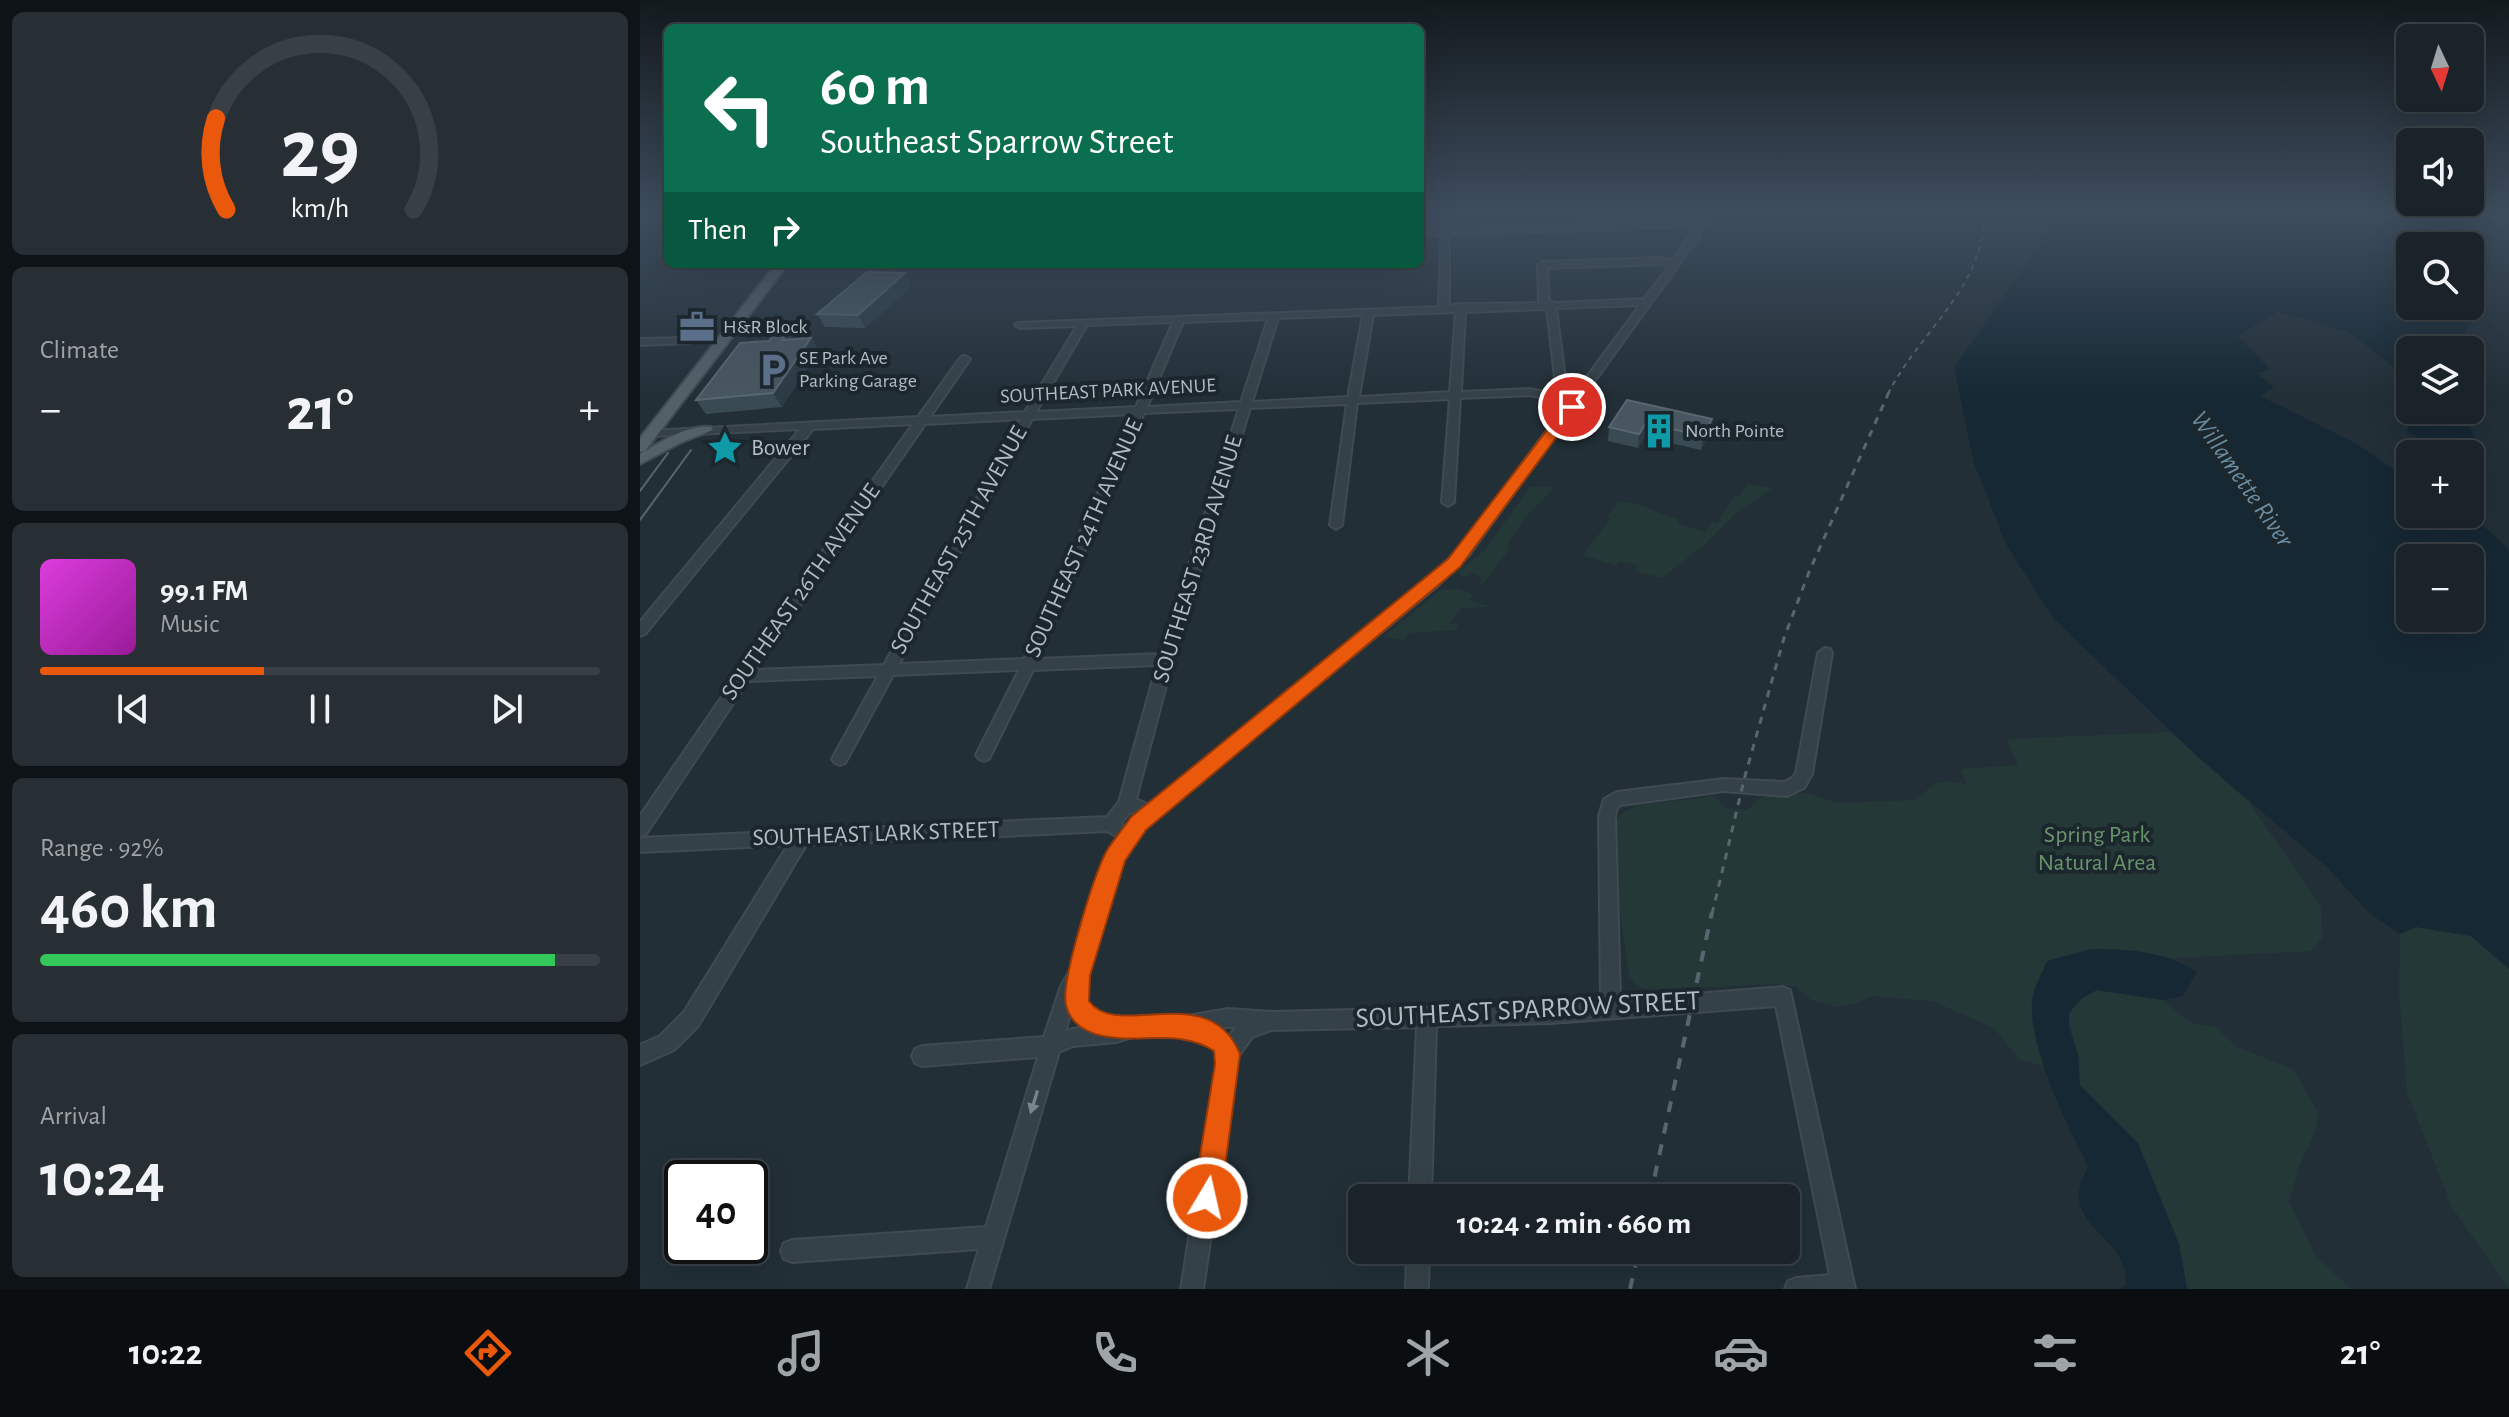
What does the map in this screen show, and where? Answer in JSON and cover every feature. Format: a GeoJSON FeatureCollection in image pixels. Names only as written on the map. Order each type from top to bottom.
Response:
{"type":"FeatureCollection","features":[{"type":"Feature","properties":{"kind":"main road"},"geometry":{"type":"LineString","coordinates":[[640,448],[646,433],[773,275]]}},
{"type":"Feature","properties":{"kind":"main road"},"geometry":{"type":"LineString","coordinates":[[640,460],[677,439],[706,430]]}},
{"type":"Feature","properties":{"kind":"street"},"geometry":{"type":"LineString","coordinates":[[1444,275],[1444,307]]}},
{"type":"Feature","properties":{"kind":"street"},"geometry":{"type":"LineString","coordinates":[[1544,275],[1561,386],[1556,396]]}},
{"type":"Feature","properties":{"kind":"street"},"geometry":{"type":"LineString","coordinates":[[978,1289],[1070,986],[1078,976],[1112,865],[1127,835],[1454,563],[1667,275]]}},
{"type":"Feature","properties":{"kind":"street"},"geometry":{"type":"LineString","coordinates":[[1020,325],[1548,303],[1648,302]]}},
{"type":"Feature","properties":{"kind":"street"},"geometry":{"type":"LineString","coordinates":[[1448,502],[1461,307]]}},
{"type":"Feature","properties":{"kind":"street"},"geometry":{"type":"LineString","coordinates":[[1336,525],[1352,400],[1369,311]]}},
{"type":"Feature","properties":{"kind":"street","name":"SOUTHEAST 23RD AVENUE"},"geometry":{"type":"LineString","coordinates":[[1126,805],[1166,659],[1274,315]]}},
{"type":"Feature","properties":{"kind":"street","name":"SOUTHEAST 24TH AVENUE"},"geometry":{"type":"LineString","coordinates":[[984,755],[1028,666],[1180,318]]}},
{"type":"Feature","properties":{"kind":"street","name":"SOUTHEAST 25TH AVENUE"},"geometry":{"type":"LineString","coordinates":[[840,759],[886,671],[1084,322]]}},
{"type":"Feature","properties":{"kind":"street"},"geometry":{"type":"LineString","coordinates":[[640,342],[685,341]]}},
{"type":"Feature","properties":{"kind":"street","name":"SOUTHEAST 26TH AVENUE"},"geometry":{"type":"LineString","coordinates":[[640,829],[965,359]]}},
{"type":"Feature","properties":{"kind":"street","name":"SOUTHEAST PARK AVENUE"},"geometry":{"type":"LineString","coordinates":[[646,433],[1529,392],[1577,400]]}},
{"type":"Feature","properties":{"kind":"street"},"geometry":{"type":"LineString","coordinates":[[640,631],[809,426]]}},
{"type":"Feature","properties":{"kind":"street"},"geometry":{"type":"LineString","coordinates":[[1611,1008],[1607,816],[1610,804],[1617,799],[1724,785],[1787,789],[1798,783],[1804,774],[1825,653]]}},
{"type":"Feature","properties":{"kind":"street"},"geometry":{"type":"LineString","coordinates":[[743,676],[1166,659]]}},
{"type":"Feature","properties":{"kind":"street"},"geometry":{"type":"LineString","coordinates":[[1127,835],[1111,824],[1126,805],[1134,805],[1150,813]]}},
{"type":"Feature","properties":{"kind":"street","name":"SOUTHEAST LARK STREET"},"geometry":{"type":"LineString","coordinates":[[640,845],[1111,824]]}},
{"type":"Feature","properties":{"kind":"street"},"geometry":{"type":"LineString","coordinates":[[649,1052],[676,1036],[691,1019],[802,837]]}},
{"type":"Feature","properties":{"kind":"street","name":"SOUTHEAST SPARROW STREET"},"geometry":{"type":"LineString","coordinates":[[1078,976],[1077,1004],[1086,1016],[1097,1022],[1134,1027],[1185,1025],[1246,1016],[1272,1021],[1552,1014],[1783,996],[1844,1287]]}},
{"type":"Feature","properties":{"kind":"street"},"geometry":{"type":"LineString","coordinates":[[1421,1184],[1427,1018]]}},
{"type":"Feature","properties":{"kind":"street","name":"SOUTHEAST SPARROW STREET"},"geometry":{"type":"LineString","coordinates":[[1185,1025],[1215,1036],[1228,1054],[1246,1030],[1272,1021]]}},
{"type":"Feature","properties":{"kind":"street"},"geometry":{"type":"LineString","coordinates":[[922,1056],[1051,1046],[1073,1037],[1116,1033],[1134,1027]]}},
{"type":"Feature","properties":{"kind":"street"},"geometry":{"type":"LineString","coordinates":[[1192,1289],[1228,1054]]}},
{"type":"Feature","properties":{"kind":"street"},"geometry":{"type":"LineString","coordinates":[[792,1251],[994,1237]]}},
{"type":"Feature","properties":{"kind":"street"},"geometry":{"type":"LineString","coordinates":[[1417,1289],[1418,1264]]}},
{"type":"Feature","properties":{"kind":"street"},"geometry":{"type":"LineString","coordinates":[[1796,1289],[1844,1287]]}},
{"type":"Feature","properties":{"kind":"green space"},"geometry":{"type":"Polygon","coordinates":[[[1747,484],[1772,488],[1735,514],[1704,545],[1662,578],[1636,571],[1638,566],[1620,561],[1616,566],[1583,555],[1611,518],[1607,516],[1618,502],[1640,505],[1679,520],[1677,523],[1705,532],[1712,522],[1717,523],[1747,484]]]}},
{"type":"Feature","properties":{"kind":"green space"},"geometry":{"type":"Polygon","coordinates":[[[1530,487],[1555,487],[1525,518],[1506,546],[1510,548],[1482,585],[1477,584],[1483,579],[1474,573],[1463,578],[1458,572],[1484,551],[1530,487]]]}},
{"type":"Feature","properties":{"kind":"green space"},"geometry":{"type":"Polygon","coordinates":[[[1457,589],[1473,594],[1469,600],[1489,607],[1462,608],[1448,624],[1458,624],[1456,630],[1409,633],[1404,640],[1384,637],[1440,590],[1457,589]]]}},
{"type":"Feature","properties":{"kind":"green space","name":"Spring Park Natural Area"},"geometry":{"type":"Polygon","coordinates":[[[2171,732],[2248,801],[2321,906],[2322,938],[2311,951],[2046,965],[2036,1039],[2046,1066],[2020,1060],[1994,1028],[1932,1001],[1871,996],[1856,1004],[1837,1007],[1811,1000],[1796,987],[1777,984],[1650,990],[1637,986],[1629,976],[1609,835],[1620,814],[1638,805],[1714,796],[1726,808],[1747,810],[1761,797],[1806,793],[1837,803],[1914,800],[1935,784],[1950,781],[1966,784],[1961,769],[2018,765],[2007,739],[2171,732]]]}},
{"type":"Feature","properties":{"kind":"green space"},"geometry":{"type":"Polygon","coordinates":[[[2415,927],[2471,936],[2509,969],[2509,1289],[2452,1207],[2407,1093],[2399,993],[2400,934],[2415,927]]]}},
{"type":"Feature","properties":{"kind":"green space"},"geometry":{"type":"Polygon","coordinates":[[[2096,990],[2162,1000],[2191,1023],[2215,1027],[2237,1047],[2293,1069],[2318,1113],[2316,1130],[2300,1164],[2289,1201],[2316,1257],[2352,1289],[2187,1289],[2179,1244],[2138,1143],[2080,1085],[2078,1057],[2069,1016],[2076,1004],[2096,990]]]}},
{"type":"Feature","properties":{"kind":"water","name":"Willamette River"},"geometry":{"type":"Polygon","coordinates":[[[2018,275],[2396,275],[2396,320],[2471,321],[2463,336],[2396,336],[2396,369],[2349,332],[2278,312],[2238,336],[2270,369],[2257,374],[2274,387],[2260,396],[2357,444],[2396,471],[2396,528],[2484,527],[2509,549],[2509,969],[2471,936],[2416,927],[2400,934],[2369,913],[2328,868],[2199,758],[2053,618],[2006,544],[1974,463],[1954,368],[2018,275]]]}},
{"type":"Feature","properties":{"kind":"water"},"geometry":{"type":"Polygon","coordinates":[[[2468,424],[2477,440],[2421,440],[2408,432],[2407,426],[2468,424]]]}},
{"type":"Feature","properties":{"kind":"water"},"geometry":{"type":"Polygon","coordinates":[[[2091,949],[2159,955],[2197,972],[2183,996],[2162,1000],[2097,990],[2081,999],[2069,1013],[2069,1028],[2078,1054],[2080,1085],[2138,1143],[2179,1244],[2187,1289],[2121,1289],[2126,1285],[2119,1256],[2092,1226],[2080,1204],[2079,1190],[2088,1165],[2042,1062],[2032,1019],[2032,1001],[2047,961],[2091,949]]]}},
{"type":"Feature","properties":{"kind":"building"},"geometry":{"type":"Polygon","coordinates":[[[863,275],[903,275],[858,315],[817,314],[863,275]]]}},
{"type":"Feature","properties":{"kind":"building"},"geometry":{"type":"Polygon","coordinates":[[[788,332],[782,340],[811,338],[773,393],[696,400],[740,343],[769,341],[775,333],[788,332]]]}},
{"type":"Feature","properties":{"kind":"building"},"geometry":{"type":"Polygon","coordinates":[[[1627,400],[1712,419],[1703,436],[1646,423],[1639,434],[1609,427],[1627,400]]]}},
{"type":"Feature","properties":{"kind":"tram line"},"geometry":{"type":"LineString","coordinates":[[640,520],[691,450]]}},
{"type":"Feature","properties":{"kind":"tram line"},"geometry":{"type":"LineString","coordinates":[[640,491],[668,453]]}},
{"type":"Feature","properties":{"kind":"railway"},"geometry":{"type":"LineString","coordinates":[[1888,393],[1968,275]]}},
{"type":"Feature","properties":{"kind":"railway"},"geometry":{"type":"LineString","coordinates":[[1712,914],[1745,776],[1784,638],[1809,572],[1888,393]]}},
{"type":"Feature","properties":{"kind":"railway"},"geometry":{"type":"LineString","coordinates":[[1653,1184],[1712,912]]}},
{"type":"Feature","properties":{"kind":"railway"},"geometry":{"type":"LineString","coordinates":[[1630,1289],[1636,1264]]}},
{"type":"Feature","properties":{"kind":"place","name":"H&R Block"},"geometry":{"type":"Point","coordinates":[697,327]}},
{"type":"Feature","properties":{"kind":"place","name":"SE Park Ave Parking Garage"},"geometry":{"type":"Point","coordinates":[773,370]}},
{"type":"Feature","properties":{"kind":"place","name":"North Pointe"},"geometry":{"type":"Point","coordinates":[1659,431]}},
{"type":"Feature","properties":{"kind":"place","name":"Bower"},"geometry":{"type":"Point","coordinates":[725,448]}},
{"type":"Feature","properties":{"kind":"route"},"geometry":{"type":"LineString","coordinates":[[1207,1198],[1228,1054],[1222,1042],[1205,1031],[1185,1025],[1134,1027],[1097,1022],[1081,1012],[1077,1004],[1078,976],[1115,857],[1138,823],[1454,563],[1473,542],[1572,407]]}}]}
